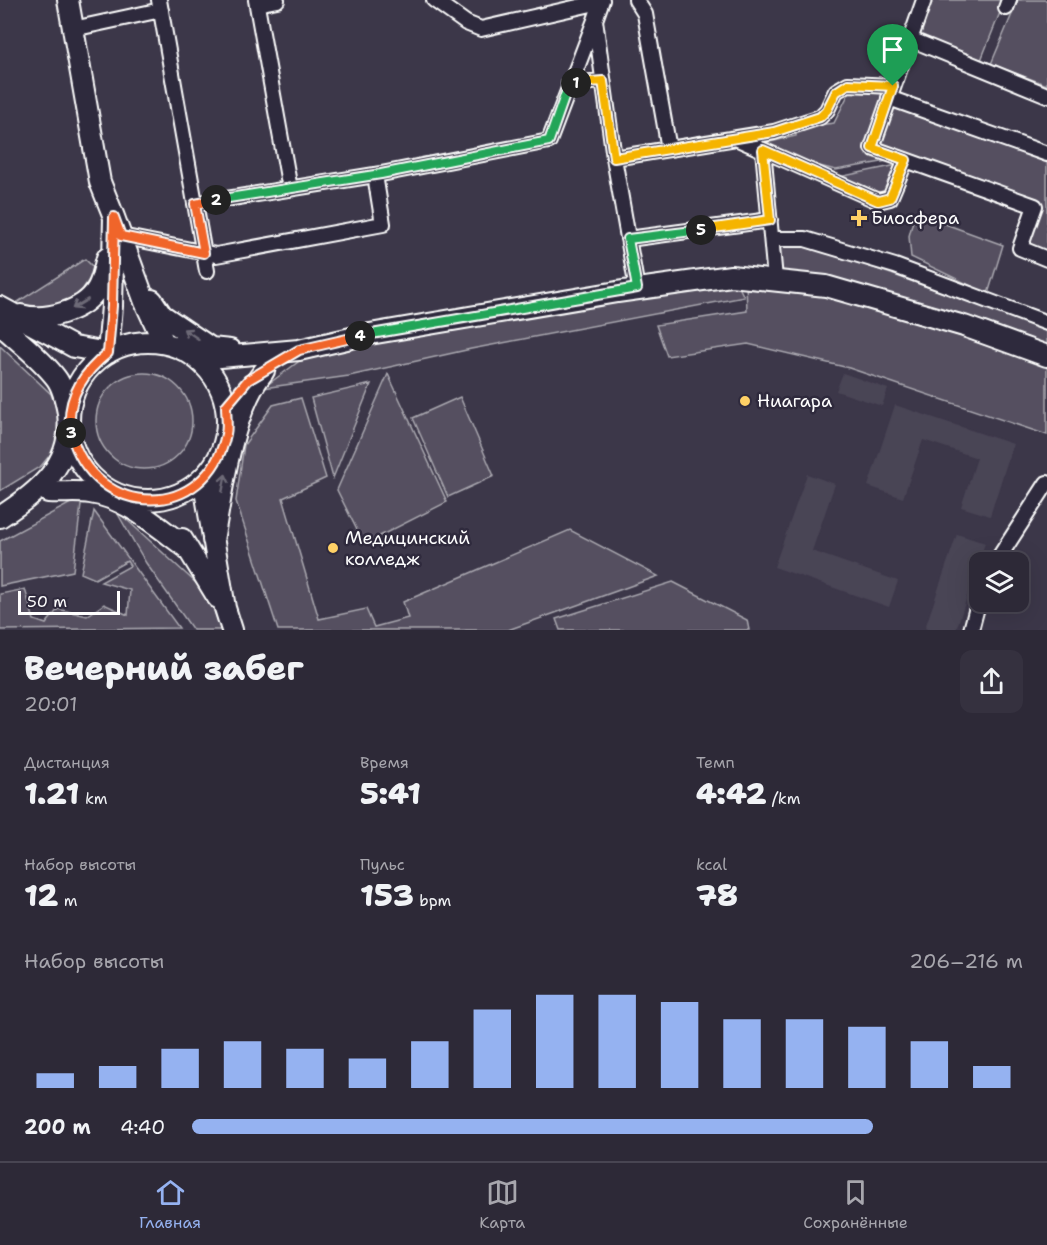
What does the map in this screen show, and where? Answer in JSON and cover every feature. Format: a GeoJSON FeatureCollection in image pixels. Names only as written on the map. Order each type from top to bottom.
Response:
{"type":"FeatureCollection","features":[{"type":"Feature","properties":{"kind":"main road"},"geometry":{"type":"LineString","coordinates":[[68,0],[100,182],[116,230],[164,343]]}},
{"type":"Feature","properties":{"kind":"main road"},"geometry":{"type":"LineString","coordinates":[[2,314],[47,318],[86,302],[97,289],[116,230]]}},
{"type":"Feature","properties":{"kind":"main road"},"geometry":{"type":"LineString","coordinates":[[108,353],[116,230]]}},
{"type":"Feature","properties":{"kind":"main road"},"geometry":{"type":"LineString","coordinates":[[134,273],[162,315],[211,348],[265,362]]}},
{"type":"Feature","properties":{"kind":"main road"},"geometry":{"type":"LineString","coordinates":[[198,359],[265,362],[299,350],[364,335],[637,288],[730,276],[826,286],[896,305],[1047,356]]}},
{"type":"Feature","properties":{"kind":"main road"},"geometry":{"type":"LineString","coordinates":[[2,314],[74,347],[108,353]]}},
{"type":"Feature","properties":{"kind":"main road"},"geometry":{"type":"LineString","coordinates":[[2,314],[57,379],[66,403],[70,430],[76,453],[89,473],[105,487],[122,496],[142,500],[175,495],[203,478],[219,457],[227,433],[226,406],[211,372],[198,359],[182,349],[164,343],[145,342],[126,345],[108,353],[90,367],[77,386],[70,407],[70,430],[63,458],[47,487]]}},
{"type":"Feature","properties":{"kind":"main road"},"geometry":{"type":"LineString","coordinates":[[226,406],[265,362]]}},
{"type":"Feature","properties":{"kind":"main road"},"geometry":{"type":"LineString","coordinates":[[213,540],[226,472],[241,416],[265,362]]}},
{"type":"Feature","properties":{"kind":"main road"},"geometry":{"type":"LineString","coordinates":[[47,369],[64,407],[64,436],[47,487]]}},
{"type":"Feature","properties":{"kind":"main road"},"geometry":{"type":"LineString","coordinates":[[0,517],[47,487],[89,473]]}},
{"type":"Feature","properties":{"kind":"main road"},"geometry":{"type":"LineString","coordinates":[[203,478],[225,608],[232,630]]}},
{"type":"Feature","properties":{"kind":"main road"},"geometry":{"type":"LineString","coordinates":[[47,487],[92,493],[135,511],[188,548]]}},
{"type":"Feature","properties":{"kind":"main road"},"geometry":{"type":"LineString","coordinates":[[142,500],[171,522],[225,608]]}},
{"type":"Feature","properties":{"kind":"street"},"geometry":{"type":"LineString","coordinates":[[277,0],[257,2],[291,189]]}},
{"type":"Feature","properties":{"kind":"street"},"geometry":{"type":"LineString","coordinates":[[435,0],[450,5],[466,23],[482,29],[601,1]]}},
{"type":"Feature","properties":{"kind":"street"},"geometry":{"type":"LineString","coordinates":[[636,0],[645,14],[669,149]]}},
{"type":"Feature","properties":{"kind":"street"},"geometry":{"type":"LineString","coordinates":[[924,0],[872,148],[1035,206],[1020,248],[1047,259]]}},
{"type":"Feature","properties":{"kind":"street"},"geometry":{"type":"LineString","coordinates":[[195,204],[375,175],[549,141],[601,1]]}},
{"type":"Feature","properties":{"kind":"street"},"geometry":{"type":"LineString","coordinates":[[73,29],[160,5],[207,271]]}},
{"type":"Feature","properties":{"kind":"street"},"geometry":{"type":"LineString","coordinates":[[595,20],[614,158],[637,288]]}},
{"type":"Feature","properties":{"kind":"street"},"geometry":{"type":"LineString","coordinates":[[910,39],[1047,95]]}},
{"type":"Feature","properties":{"kind":"street"},"geometry":{"type":"LineString","coordinates":[[569,84],[603,81]]}},
{"type":"Feature","properties":{"kind":"street"},"geometry":{"type":"LineString","coordinates":[[614,158],[774,132],[820,117],[827,110],[836,92],[848,84],[891,92],[1047,154]]}},
{"type":"Feature","properties":{"kind":"street"},"geometry":{"type":"LineString","coordinates":[[738,139],[878,201],[890,198],[906,160]]}},
{"type":"Feature","properties":{"kind":"street"},"geometry":{"type":"LineString","coordinates":[[763,150],[775,279]]}},
{"type":"Feature","properties":{"kind":"street"},"geometry":{"type":"LineString","coordinates":[[116,230],[216,255],[382,224],[375,175]]}},
{"type":"Feature","properties":{"kind":"street"},"geometry":{"type":"LineString","coordinates":[[628,239],[770,220]]}},
{"type":"Feature","properties":{"kind":"street"},"geometry":{"type":"LineString","coordinates":[[772,239],[805,239],[895,266],[1047,323]]}},
{"type":"Feature","properties":{"kind":"street"},"geometry":{"type":"LineString","coordinates":[[1002,552],[1047,483]]}},
{"type":"Feature","properties":{"kind":"street"},"geometry":{"type":"LineString","coordinates":[[971,630],[976,612]]}},
{"type":"Feature","properties":{"kind":"shaded area"},"geometry":{"type":"Polygon","coordinates":[[[930,0],[1005,0],[981,60],[916,37],[930,0]]]}},
{"type":"Feature","properties":{"kind":"shaded area"},"geometry":{"type":"Polygon","coordinates":[[[1018,0],[1047,0],[1047,85],[991,64],[1018,0]]]}},
{"type":"Feature","properties":{"kind":"shaded area"},"geometry":{"type":"Polygon","coordinates":[[[851,89],[887,90],[867,151],[893,160],[836,170],[770,154],[753,146],[796,136],[796,128],[834,123],[851,89]]]}},
{"type":"Feature","properties":{"kind":"shaded area"},"geometry":{"type":"Polygon","coordinates":[[[891,101],[1047,158],[1047,256],[1023,246],[1038,205],[874,147],[891,101]]]}},
{"type":"Feature","properties":{"kind":"shaded area"},"geometry":{"type":"Polygon","coordinates":[[[902,164],[892,205],[834,178],[902,164]]]}},
{"type":"Feature","properties":{"kind":"shaded area"},"geometry":{"type":"Polygon","coordinates":[[[915,213],[1003,245],[988,294],[911,257],[909,236],[915,213]]]}},
{"type":"Feature","properties":{"kind":"shaded area"},"geometry":{"type":"Polygon","coordinates":[[[777,242],[803,243],[1047,329],[1047,352],[779,276],[777,242]]]}},
{"type":"Feature","properties":{"kind":"shaded area"},"geometry":{"type":"Polygon","coordinates":[[[85,259],[95,269],[83,289],[65,306],[58,310],[46,311],[13,305],[85,259]]]}},
{"type":"Feature","properties":{"kind":"shaded area"},"geometry":{"type":"Polygon","coordinates":[[[736,281],[744,297],[471,349],[349,376],[263,388],[309,354],[736,281]]]}},
{"type":"Feature","properties":{"kind":"shaded area"},"geometry":{"type":"Polygon","coordinates":[[[746,282],[827,291],[1047,366],[1047,435],[849,368],[748,344],[667,356],[656,325],[747,311],[746,282]]]}},
{"type":"Feature","properties":{"kind":"shaded area"},"geometry":{"type":"Polygon","coordinates":[[[0,346],[51,394],[62,425],[58,445],[41,466],[0,491],[0,346]]]}},
{"type":"Feature","properties":{"kind":"shaded area"},"geometry":{"type":"Polygon","coordinates":[[[144,373],[162,377],[178,387],[188,403],[192,421],[188,439],[178,455],[162,465],[144,469],[126,465],[110,455],[100,439],[96,421],[100,403],[110,387],[126,377],[144,373]]]}},
{"type":"Feature","properties":{"kind":"shaded area"},"geometry":{"type":"Polygon","coordinates":[[[843,373],[888,389],[882,406],[836,391],[843,373]]]}},
{"type":"Feature","properties":{"kind":"shaded area"},"geometry":{"type":"Polygon","coordinates":[[[388,374],[447,502],[364,544],[337,490],[388,374]]]}},
{"type":"Feature","properties":{"kind":"shaded area"},"geometry":{"type":"Polygon","coordinates":[[[371,384],[333,478],[311,398],[371,384]]]}},
{"type":"Feature","properties":{"kind":"shaded area"},"geometry":{"type":"Polygon","coordinates":[[[460,397],[494,476],[448,497],[413,418],[460,397]]]}},
{"type":"Feature","properties":{"kind":"shaded area"},"geometry":{"type":"Polygon","coordinates":[[[301,398],[326,478],[283,498],[319,619],[366,609],[374,627],[408,618],[403,602],[570,530],[658,576],[508,630],[278,630],[236,501],[244,445],[273,405],[301,398]]]}},
{"type":"Feature","properties":{"kind":"shaded area"},"geometry":{"type":"Polygon","coordinates":[[[895,405],[1013,444],[990,516],[961,507],[977,458],[923,440],[903,498],[868,486],[895,405]]]}},
{"type":"Feature","properties":{"kind":"shaded area"},"geometry":{"type":"Polygon","coordinates":[[[807,474],[835,484],[812,551],[898,581],[889,607],[774,567],[807,474]]]}},
{"type":"Feature","properties":{"kind":"shaded area"},"geometry":{"type":"Polygon","coordinates":[[[82,497],[73,571],[0,586],[0,541],[82,497]]]}},
{"type":"Feature","properties":{"kind":"shaded area"},"geometry":{"type":"Polygon","coordinates":[[[115,509],[208,594],[221,630],[193,630],[146,563],[115,509]]]}},
{"type":"Feature","properties":{"kind":"shaded area"},"geometry":{"type":"Polygon","coordinates":[[[94,511],[179,628],[0,630],[0,594],[25,589],[34,620],[46,624],[58,609],[87,616],[104,604],[128,615],[130,590],[101,582],[130,566],[127,561],[95,579],[81,573],[94,511]]]}},
{"type":"Feature","properties":{"kind":"shaded area"},"geometry":{"type":"Polygon","coordinates":[[[957,534],[985,543],[982,552],[969,552],[969,591],[956,630],[925,628],[957,534]]]}},
{"type":"Feature","properties":{"kind":"shaded area"},"geometry":{"type":"Polygon","coordinates":[[[673,582],[747,620],[749,630],[560,630],[556,619],[673,582]]]}},
{"type":"Feature","properties":{"kind":"place","name":"Биосфера"},"geometry":{"type":"Point","coordinates":[859,218]}},
{"type":"Feature","properties":{"kind":"place","name":"Ниагара"},"geometry":{"type":"Point","coordinates":[745,401]}},
{"type":"Feature","properties":{"kind":"place","name":"Медицинский колледж"},"geometry":{"type":"Point","coordinates":[333,548]}},
{"type":"Feature","properties":{"kind":"route"},"geometry":{"type":"LineString","coordinates":[[603,81],[614,158],[774,132],[820,117],[827,110],[836,92],[848,84],[893,86],[872,148],[906,160],[890,198],[878,201],[848,185],[763,150],[770,220],[628,239],[637,288],[364,335],[299,350],[248,380],[226,406],[227,433],[219,457],[203,478],[185,491],[164,498],[142,500],[122,496],[105,487],[89,473],[76,453],[70,430],[70,407],[77,386],[90,367],[108,353],[112,306],[114,217],[121,236],[204,253],[195,204],[381,174],[549,141],[569,84],[603,81]]}}]}
